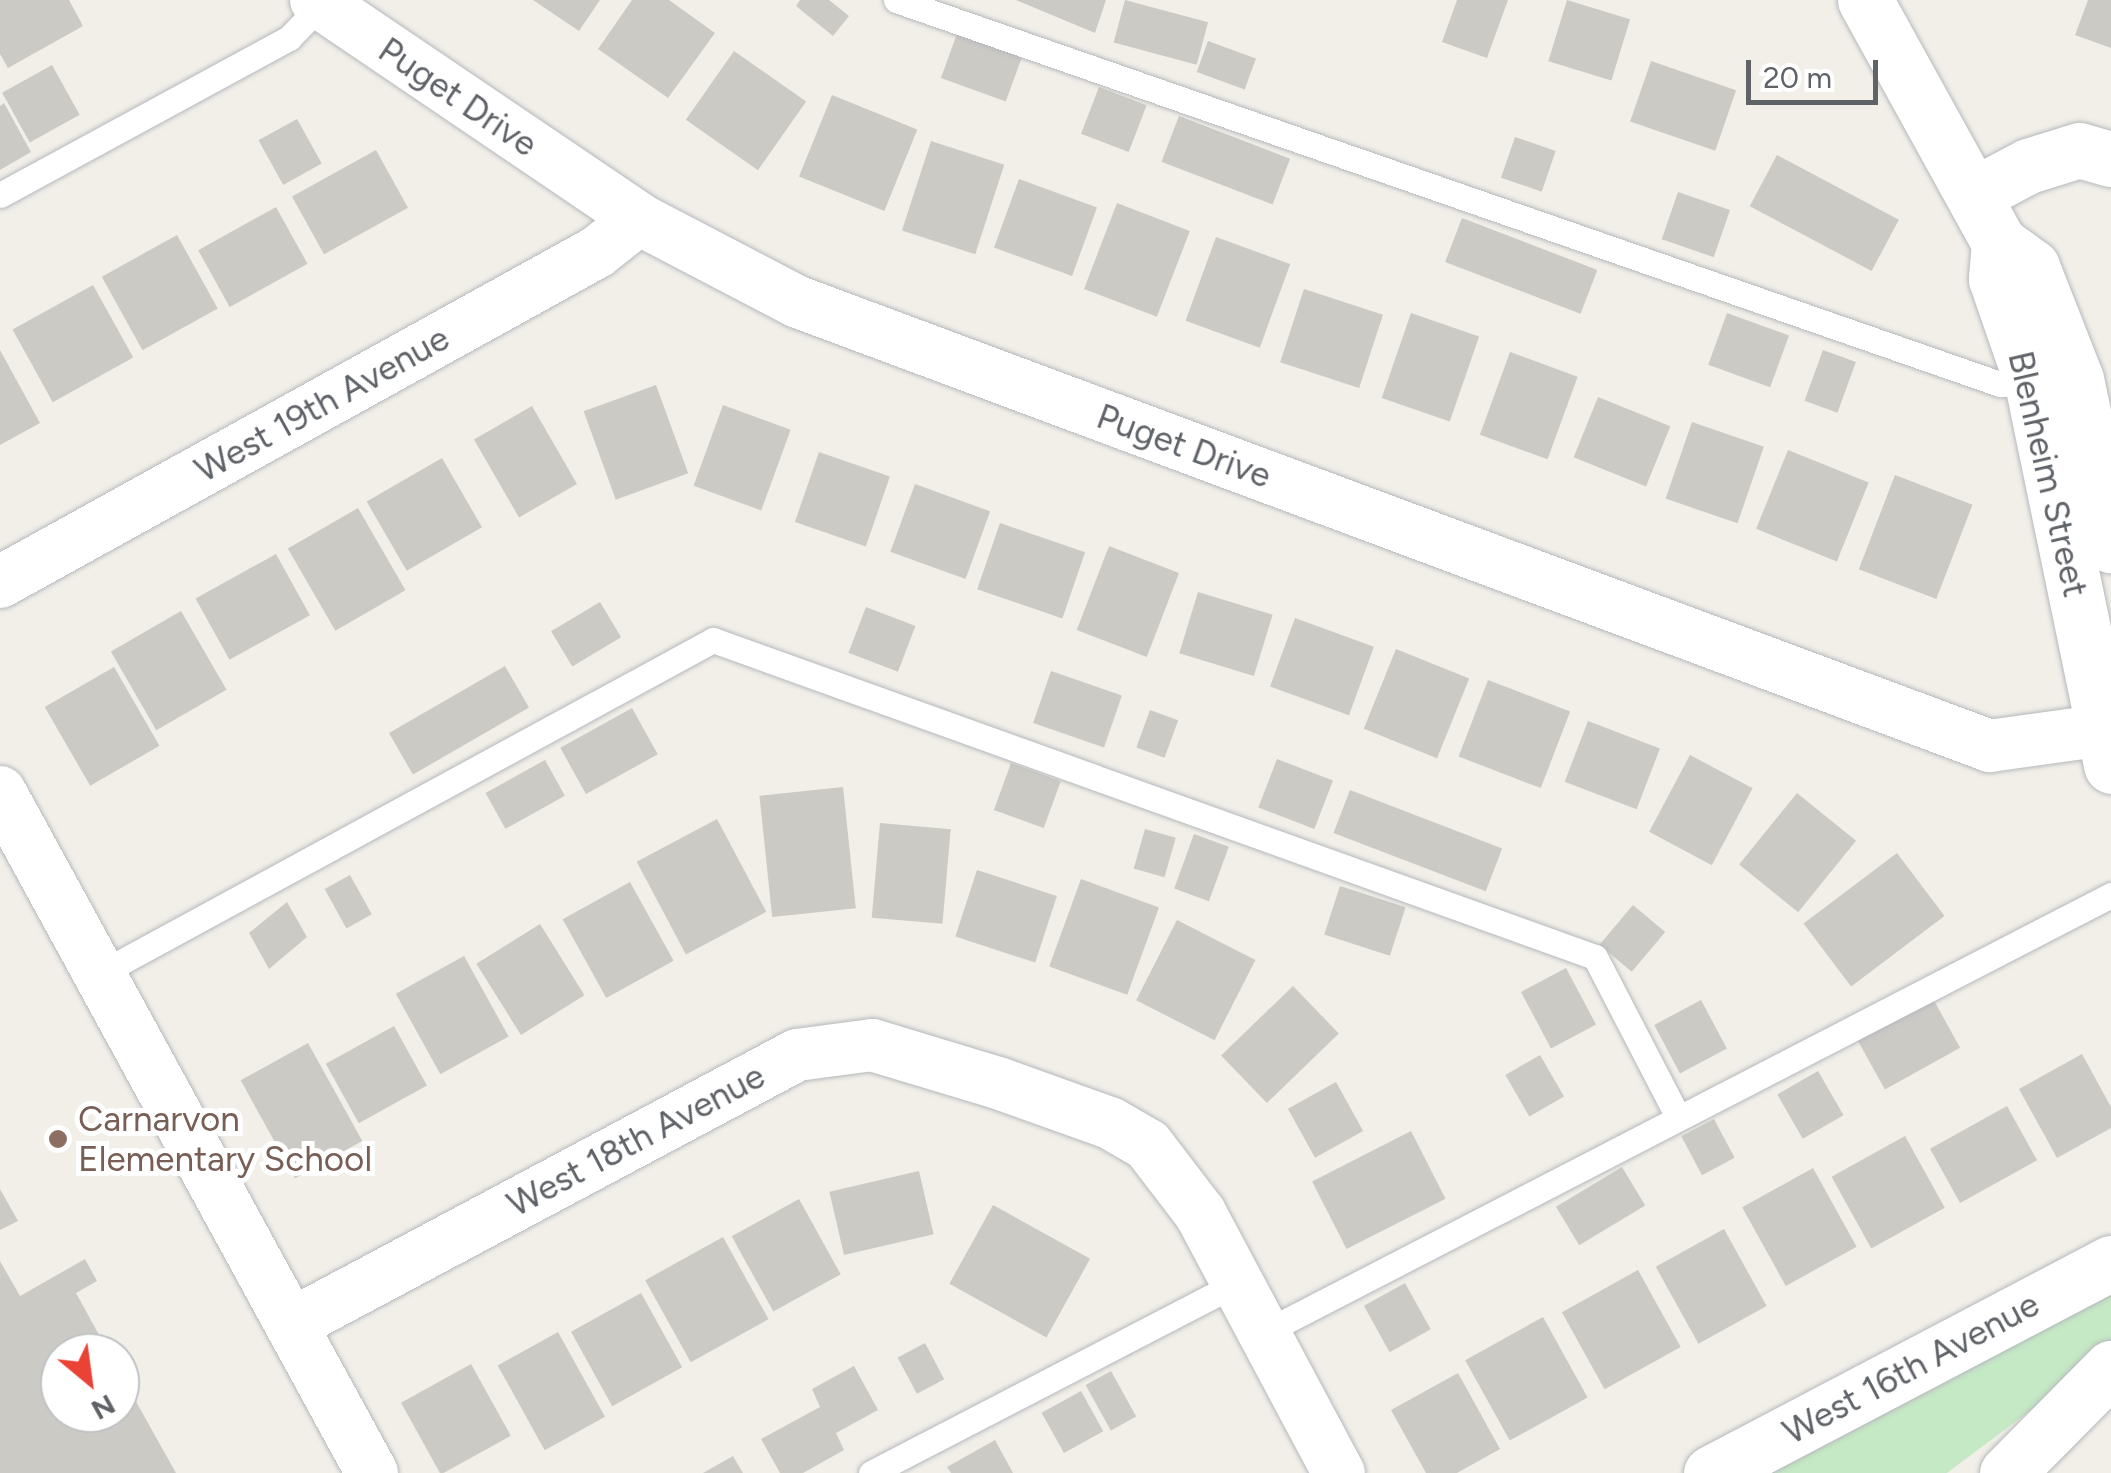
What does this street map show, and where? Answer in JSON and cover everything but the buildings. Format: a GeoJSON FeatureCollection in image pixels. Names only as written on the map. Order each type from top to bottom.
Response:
{"type":"FeatureCollection","features":[{"type":"Feature","properties":{"kind":"street","name":"Blenheim Street"},"geometry":{"type":"LineString","coordinates":[[1865,0],[1999,243],[2032,267],[2076,378],[2111,544]]}},
{"type":"Feature","properties":{"kind":"street","name":"Puget Drive"},"geometry":{"type":"LineString","coordinates":[[319,2],[639,219],[798,302],[1990,746],[2109,742]]}},
{"type":"Feature","properties":{"kind":"street"},"geometry":{"type":"LineString","coordinates":[[1975,194],[2028,166],[2078,150],[2111,160]]}},
{"type":"Feature","properties":{"kind":"street","name":"West 19th Avenue"},"geometry":{"type":"LineString","coordinates":[[0,582],[597,252],[639,219]]}},
{"type":"Feature","properties":{"kind":"street","name":"Blenheim Street"},"geometry":{"type":"LineString","coordinates":[[1999,243],[1996,279],[2032,382],[2109,742]]}},
{"type":"Feature","properties":{"kind":"street"},"geometry":{"type":"LineString","coordinates":[[0,792],[372,1473]]}},
{"type":"Feature","properties":{"kind":"street","name":"West 18th Avenue"},"geometry":{"type":"LineString","coordinates":[[292,1324],[797,1056],[872,1045],[998,1083],[1110,1123],[1148,1145],[1180,1180],[1338,1473]]}},
{"type":"Feature","properties":{"kind":"street","name":"West 16th Avenue"},"geometry":{"type":"LineString","coordinates":[[1711,1473],[2111,1263]]}},
{"type":"Feature","properties":{"kind":"street"},"geometry":{"type":"LineString","coordinates":[[2007,1473],[2111,1368]]}},
{"type":"Feature","properties":{"kind":"street"},"geometry":{"type":"LineString","coordinates":[[2007,1473],[2111,1418]]}},
{"type":"Feature","properties":{"kind":"lane"},"geometry":{"type":"LineString","coordinates":[[896,0],[2000,384],[2032,382]]}},
{"type":"Feature","properties":{"kind":"lane"},"geometry":{"type":"LineString","coordinates":[[0,195],[288,38],[319,2]]}},
{"type":"Feature","properties":{"kind":"lane"},"geometry":{"type":"LineString","coordinates":[[101,973],[712,640],[1595,956],[1678,1117]]}},
{"type":"Feature","properties":{"kind":"lane"},"geometry":{"type":"LineString","coordinates":[[1264,1332],[2111,894]]}},
{"type":"Feature","properties":{"kind":"lane"},"geometry":{"type":"LineString","coordinates":[[871,1473],[1238,1283]]}},
{"type":"Feature","properties":{"kind":"green space"},"geometry":{"type":"Polygon","coordinates":[[[2111,1290],[2111,1350],[1947,1473],[1760,1473],[2111,1290]]]}},
{"type":"Feature","properties":{"kind":"place","name":"Carnarvon Elementary School"},"geometry":{"type":"Point","coordinates":[58,1139]}}]}
